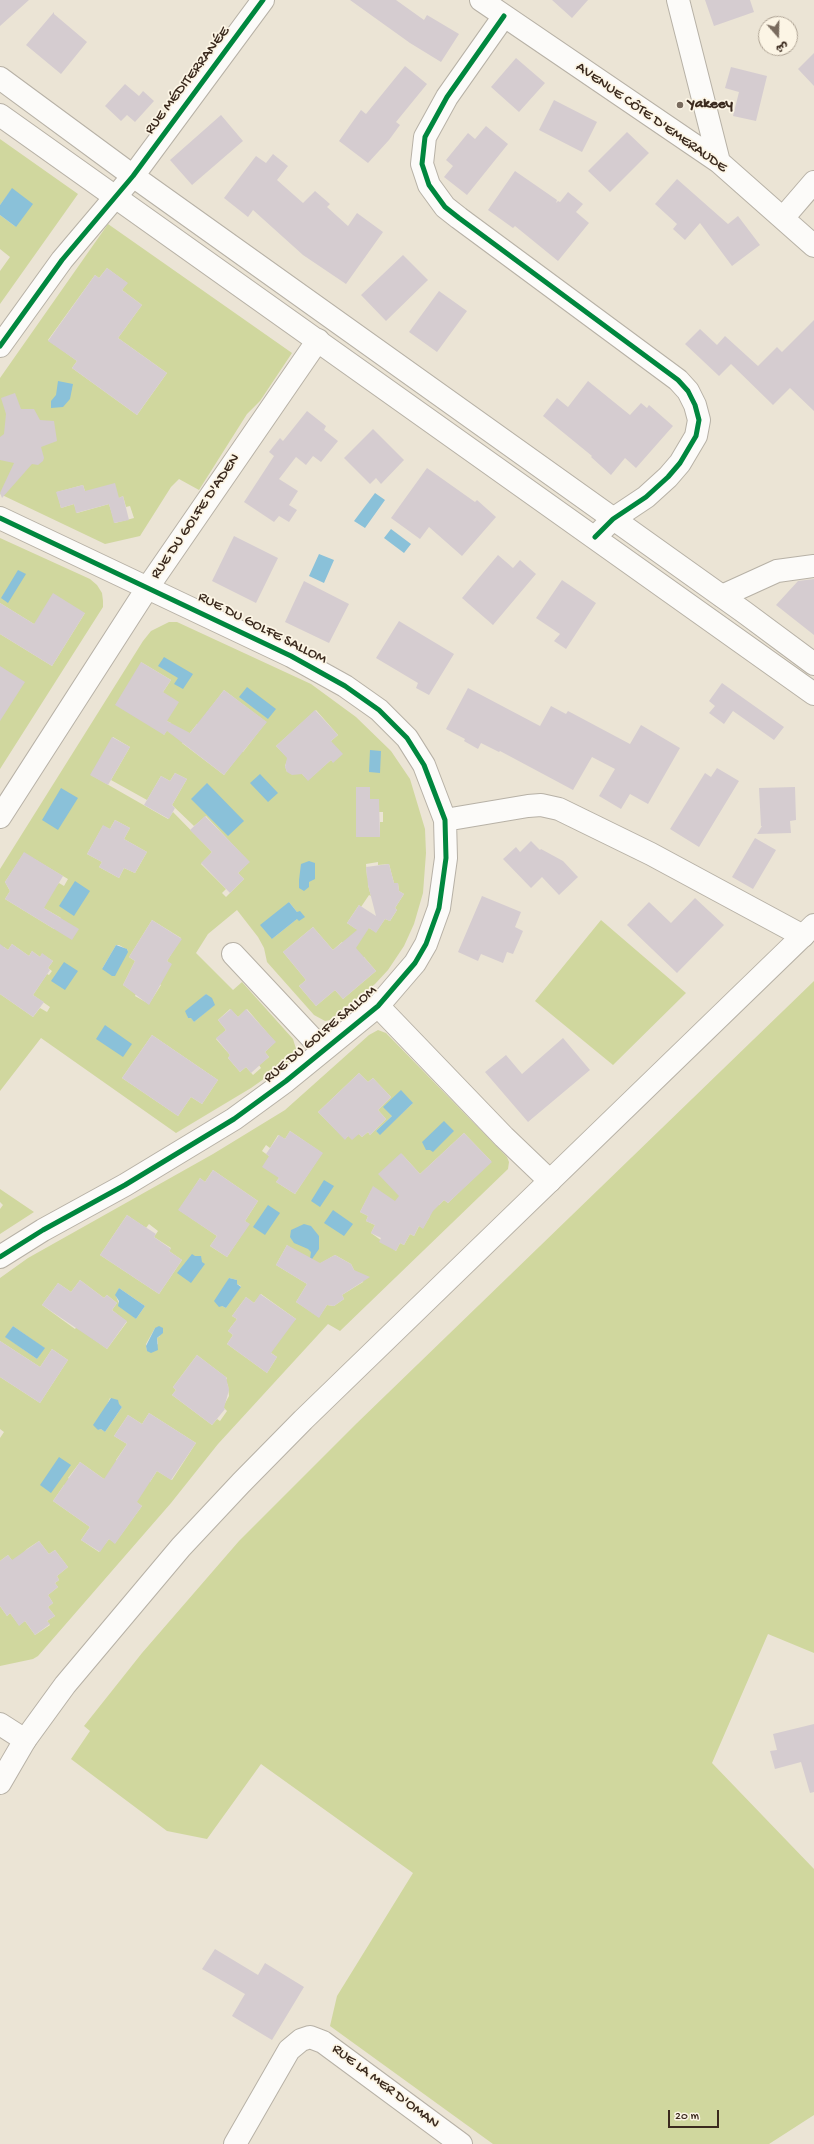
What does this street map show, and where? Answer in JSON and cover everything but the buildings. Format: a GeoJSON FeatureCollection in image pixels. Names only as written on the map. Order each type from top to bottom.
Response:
{"type":"FeatureCollection","features":[{"type":"Feature","properties":{"kind":"street","name":"RUE MÉDITERRANÉE"},"geometry":{"type":"LineString","coordinates":[[0,346],[62,260],[114,196],[133,176],[263,0]]}},
{"type":"Feature","properties":{"kind":"street","name":"AVENUE CÔTE D'EMERAUDE"},"geometry":{"type":"LineString","coordinates":[[481,0],[719,162],[814,246]]}},
{"type":"Feature","properties":{"kind":"street"},"geometry":{"type":"LineString","coordinates":[[678,0],[719,162]]}},
{"type":"Feature","properties":{"kind":"street"},"geometry":{"type":"LineString","coordinates":[[504,16],[448,97],[424,137],[422,164],[429,185],[445,207],[545,283],[661,366],[688,391],[696,405],[699,420],[696,436],[688,452],[680,463],[656,489],[613,519],[595,537]]}},
{"type":"Feature","properties":{"kind":"street"},"geometry":{"type":"LineString","coordinates":[[0,78],[133,176],[722,596],[814,664]]}},
{"type":"Feature","properties":{"kind":"street"},"geometry":{"type":"LineString","coordinates":[[0,115],[814,694]]}},
{"type":"Feature","properties":{"kind":"street"},"geometry":{"type":"LineString","coordinates":[[783,218],[806,201],[814,182]]}},
{"type":"Feature","properties":{"kind":"street","name":"RUE DU GOLFE D'ADEN"},"geometry":{"type":"LineString","coordinates":[[0,817],[148,587],[318,340]]}},
{"type":"Feature","properties":{"kind":"street","name":"RUE DU GOLFE SALLOM"},"geometry":{"type":"LineString","coordinates":[[0,518],[291,656],[345,686],[379,710],[396,725],[416,750],[433,785],[445,820],[445,875],[435,923],[415,963],[378,1006],[286,1081],[234,1119],[125,1185],[43,1230],[0,1257]]}},
{"type":"Feature","properties":{"kind":"street"},"geometry":{"type":"LineString","coordinates":[[722,596],[777,571],[814,566]]}},
{"type":"Feature","properties":{"kind":"street"},"geometry":{"type":"LineString","coordinates":[[0,1783],[25,1740],[65,1685],[181,1547],[241,1483],[303,1420],[808,930],[559,809],[541,805],[528,806],[445,820]]}},
{"type":"Feature","properties":{"kind":"street"},"geometry":{"type":"LineString","coordinates":[[233,954],[323,1050]]}},
{"type":"Feature","properties":{"kind":"street"},"geometry":{"type":"LineString","coordinates":[[378,1006],[504,1137],[550,1181]]}},
{"type":"Feature","properties":{"kind":"street"},"geometry":{"type":"LineString","coordinates":[[0,1724],[25,1740]]}},
{"type":"Feature","properties":{"kind":"street","name":"RUE LA MER D'OMAN"},"geometry":{"type":"LineString","coordinates":[[235,2144],[289,2050],[306,2037],[314,2038],[323,2042],[461,2144]]}},
{"type":"Feature","properties":{"kind":"green space"},"geometry":{"type":"Polygon","coordinates":[[[0,139],[78,194],[0,304],[0,271],[10,257],[0,249],[0,215],[16,227],[12,189],[0,205],[0,139]]]}},
{"type":"Feature","properties":{"kind":"green space"},"geometry":{"type":"Polygon","coordinates":[[[108,224],[292,353],[260,401],[247,414],[199,490],[179,479],[171,487],[140,536],[105,544],[0,494],[0,378],[108,224]],[[107,268],[99,278],[95,275],[48,340],[77,361],[72,368],[137,415],[167,373],[118,338],[142,305],[122,290],[127,283],[107,268]],[[83,485],[57,492],[61,508],[74,504],[77,513],[109,504],[115,523],[134,518],[130,506],[126,507],[123,496],[119,498],[85,491],[83,485]]]}},
{"type":"Feature","properties":{"kind":"green space"},"geometry":{"type":"Polygon","coordinates":[[[0,538],[90,579],[97,585],[102,593],[103,607],[0,769],[0,634],[52,666],[85,613],[34,624],[0,603],[0,538]]]}},
{"type":"Feature","properties":{"kind":"green space"},"geometry":{"type":"Polygon","coordinates":[[[169,622],[177,622],[311,684],[356,717],[391,751],[410,779],[425,829],[426,853],[423,893],[414,924],[404,946],[388,970],[375,984],[330,1020],[325,1021],[314,1015],[267,962],[264,948],[258,937],[237,910],[208,934],[196,953],[233,990],[242,982],[293,1039],[297,1052],[295,1057],[251,1088],[176,1133],[41,1038],[0,1091],[0,994],[33,1017],[40,1008],[47,1012],[50,1007],[33,995],[47,974],[49,975],[52,971],[48,968],[53,961],[42,954],[40,957],[32,951],[29,956],[12,944],[8,950],[4,947],[0,953],[0,869],[143,641],[151,631],[169,622]],[[141,662],[164,735],[171,723],[167,721],[163,692],[171,680],[141,662]],[[224,690],[202,719],[207,732],[197,724],[182,743],[224,775],[237,758],[236,747],[243,752],[266,722],[224,690]],[[316,710],[276,746],[288,758],[285,766],[287,772],[300,772],[308,780],[331,760],[333,762],[331,741],[338,735],[316,710]],[[113,737],[91,775],[168,819],[173,812],[212,852],[201,864],[226,889],[222,893],[226,897],[244,879],[238,873],[249,862],[206,816],[194,826],[172,805],[187,779],[175,773],[170,781],[161,776],[147,800],[111,780],[130,747],[113,737]],[[356,787],[356,807],[359,807],[356,837],[380,837],[380,822],[383,822],[383,812],[379,812],[379,799],[370,799],[370,787],[356,787]],[[115,820],[110,829],[103,826],[87,854],[102,862],[99,867],[119,878],[124,868],[135,873],[147,852],[124,839],[130,828],[115,820]],[[24,853],[5,882],[10,891],[5,899],[54,929],[61,918],[37,904],[59,883],[64,886],[68,879],[24,853]],[[378,862],[366,864],[367,877],[370,880],[368,885],[371,896],[369,895],[361,907],[359,905],[347,923],[356,929],[369,928],[376,932],[385,919],[390,921],[397,910],[395,908],[404,894],[399,891],[398,883],[394,883],[389,864],[378,865],[378,862]],[[289,902],[272,939],[298,918],[297,912],[289,902]],[[152,920],[129,957],[135,961],[123,985],[136,994],[135,996],[149,1004],[161,985],[157,982],[171,964],[167,961],[181,938],[152,920]],[[313,927],[283,952],[306,980],[299,986],[316,1006],[335,990],[343,999],[376,971],[364,957],[358,962],[342,942],[333,950],[313,927]],[[116,945],[102,969],[128,950],[116,945]],[[206,994],[187,1014],[188,1018],[191,1017],[194,1022],[214,1005],[206,994]],[[230,1009],[218,1020],[226,1030],[216,1039],[230,1055],[228,1058],[240,1072],[246,1067],[253,1075],[261,1068],[259,1065],[269,1057],[265,1052],[275,1042],[247,1009],[238,1017],[230,1009]],[[152,1035],[122,1078],[178,1116],[191,1097],[202,1104],[218,1080],[152,1035]]]}},
{"type":"Feature","properties":{"kind":"green space"},"geometry":{"type":"Polygon","coordinates":[[[601,920],[686,993],[613,1065],[535,1001],[601,920]]]}},
{"type":"Feature","properties":{"kind":"green space"},"geometry":{"type":"Polygon","coordinates":[[[814,981],[814,1653],[768,1634],[712,1763],[814,1869],[814,2115],[769,2144],[493,2144],[330,2026],[337,1996],[413,1873],[261,1764],[207,1839],[167,1831],[71,1759],[90,1731],[84,1726],[142,1653],[239,1541],[357,1423],[814,981]]]}},
{"type":"Feature","properties":{"kind":"green space"},"geometry":{"type":"Polygon","coordinates":[[[378,1030],[386,1033],[507,1157],[509,1162],[508,1169],[340,1331],[328,1324],[218,1444],[171,1503],[38,1656],[33,1659],[0,1666],[0,1606],[7,1616],[10,1613],[19,1625],[25,1621],[35,1635],[50,1625],[47,1621],[55,1616],[48,1607],[53,1603],[48,1595],[58,1587],[55,1583],[59,1580],[57,1576],[68,1567],[55,1550],[49,1554],[39,1541],[27,1549],[14,1563],[8,1555],[0,1561],[0,1438],[4,1432],[0,1429],[0,1377],[40,1403],[68,1360],[52,1349],[40,1367],[0,1341],[0,1278],[28,1258],[213,1154],[285,1110],[369,1035],[378,1030]],[[359,1073],[318,1112],[345,1139],[348,1136],[359,1134],[362,1137],[368,1132],[370,1135],[386,1119],[378,1110],[391,1097],[373,1078],[368,1082],[359,1073]],[[413,1103],[392,1116],[376,1131],[380,1134],[413,1103]],[[290,1131],[285,1139],[278,1135],[270,1148],[266,1145],[262,1151],[269,1156],[279,1178],[276,1182],[295,1194],[322,1153],[290,1131]],[[464,1133],[420,1174],[401,1153],[439,1205],[444,1200],[448,1203],[491,1161],[464,1133]],[[213,1170],[205,1182],[200,1178],[179,1210],[217,1236],[210,1246],[227,1257],[249,1224],[245,1221],[258,1201],[213,1170]],[[371,1191],[360,1212],[368,1216],[366,1221],[375,1225],[371,1233],[396,1251],[400,1243],[404,1245],[410,1234],[414,1236],[419,1226],[423,1228],[430,1216],[397,1205],[371,1191]],[[127,1215],[100,1255],[159,1294],[182,1260],[169,1251],[171,1248],[154,1237],[158,1231],[149,1224],[146,1228],[127,1215]],[[287,1245],[276,1265],[307,1284],[296,1302],[319,1317],[327,1305],[334,1306],[344,1299],[342,1295],[363,1282],[364,1278],[355,1272],[351,1264],[335,1255],[314,1267],[287,1245]],[[229,1278],[218,1304],[226,1308],[241,1286],[237,1284],[237,1280],[229,1278]],[[80,1280],[71,1292],[58,1283],[42,1305],[75,1329],[81,1321],[91,1337],[107,1349],[127,1322],[112,1310],[117,1303],[107,1295],[104,1298],[80,1280]],[[119,1288],[116,1296],[119,1304],[136,1319],[145,1306],[119,1288]],[[261,1294],[254,1303],[246,1297],[232,1316],[237,1319],[228,1331],[233,1335],[227,1344],[267,1373],[277,1357],[263,1347],[296,1319],[261,1294]],[[13,1326],[6,1337],[37,1359],[44,1348],[13,1326]],[[155,1328],[146,1344],[147,1351],[158,1344],[157,1338],[160,1336],[155,1328]],[[197,1355],[173,1387],[176,1390],[172,1395],[212,1425],[217,1419],[220,1421],[227,1411],[223,1407],[229,1396],[228,1385],[225,1381],[227,1378],[197,1355]],[[110,1398],[97,1427],[98,1430],[101,1429],[105,1432],[122,1407],[110,1398]],[[149,1413],[142,1424],[128,1415],[114,1436],[127,1444],[116,1460],[150,1482],[157,1471],[172,1480],[196,1443],[149,1413]],[[80,1462],[68,1478],[79,1486],[64,1485],[53,1501],[90,1527],[81,1540],[99,1552],[109,1539],[115,1543],[142,1506],[80,1462]]]}},
{"type":"Feature","properties":{"kind":"green space"},"geometry":{"type":"Polygon","coordinates":[[[0,1189],[34,1212],[0,1234],[0,1209],[3,1205],[0,1202],[0,1189]]]}},
{"type":"Feature","properties":{"kind":"water"},"geometry":{"type":"Polygon","coordinates":[[[12,188],[33,204],[16,227],[0,215],[0,205],[12,188]]]}},
{"type":"Feature","properties":{"kind":"water"},"geometry":{"type":"Polygon","coordinates":[[[58,381],[73,384],[70,399],[63,407],[51,408],[51,401],[56,395],[58,381]]]}},
{"type":"Feature","properties":{"kind":"water"},"geometry":{"type":"Polygon","coordinates":[[[375,493],[385,500],[365,528],[354,521],[375,493]]]}},
{"type":"Feature","properties":{"kind":"water"},"geometry":{"type":"Polygon","coordinates":[[[391,529],[411,544],[404,553],[384,538],[391,529]]]}},
{"type":"Feature","properties":{"kind":"water"},"geometry":{"type":"Polygon","coordinates":[[[319,554],[334,560],[324,583],[309,576],[319,554]]]}},
{"type":"Feature","properties":{"kind":"water"},"geometry":{"type":"Polygon","coordinates":[[[18,570],[26,574],[8,603],[1,598],[18,570]]]}},
{"type":"Feature","properties":{"kind":"water"},"geometry":{"type":"Polygon","coordinates":[[[164,657],[193,674],[183,689],[174,684],[178,678],[158,666],[164,657]]]}},
{"type":"Feature","properties":{"kind":"water"},"geometry":{"type":"Polygon","coordinates":[[[247,687],[276,709],[268,719],[239,697],[247,687]]]}},
{"type":"Feature","properties":{"kind":"water"},"geometry":{"type":"Polygon","coordinates":[[[370,750],[381,751],[380,773],[369,772],[370,750]]]}},
{"type":"Feature","properties":{"kind":"water"},"geometry":{"type":"Polygon","coordinates":[[[260,774],[278,793],[268,802],[250,783],[260,774]]]}},
{"type":"Feature","properties":{"kind":"water"},"geometry":{"type":"Polygon","coordinates":[[[207,783],[244,821],[228,836],[191,799],[207,783]]]}},
{"type":"Feature","properties":{"kind":"water"},"geometry":{"type":"Polygon","coordinates":[[[61,788],[78,798],[58,830],[42,820],[61,788]]]}},
{"type":"Feature","properties":{"kind":"water"},"geometry":{"type":"Polygon","coordinates":[[[309,861],[315,863],[315,879],[309,882],[309,887],[304,891],[299,888],[301,864],[309,861]]]}},
{"type":"Feature","properties":{"kind":"water"},"geometry":{"type":"Polygon","coordinates":[[[75,881],[90,891],[74,916],[59,906],[75,881]]]}},
{"type":"Feature","properties":{"kind":"water"},"geometry":{"type":"Polygon","coordinates":[[[289,902],[297,912],[300,911],[305,917],[299,921],[297,919],[272,939],[260,925],[289,902]]]}},
{"type":"Feature","properties":{"kind":"water"},"geometry":{"type":"Polygon","coordinates":[[[116,945],[127,949],[128,952],[115,976],[112,976],[102,969],[116,945]]]}},
{"type":"Feature","properties":{"kind":"water"},"geometry":{"type":"Polygon","coordinates":[[[64,962],[78,971],[65,990],[51,981],[64,962]]]}},
{"type":"Feature","properties":{"kind":"water"},"geometry":{"type":"Polygon","coordinates":[[[206,994],[212,998],[215,1005],[194,1022],[191,1018],[188,1018],[185,1011],[206,994]]]}},
{"type":"Feature","properties":{"kind":"water"},"geometry":{"type":"Polygon","coordinates":[[[105,1025],[132,1044],[123,1057],[96,1039],[105,1025]]]}},
{"type":"Feature","properties":{"kind":"water"},"geometry":{"type":"Polygon","coordinates":[[[401,1090],[413,1103],[380,1135],[376,1131],[392,1116],[383,1107],[401,1090]]]}},
{"type":"Feature","properties":{"kind":"water"},"geometry":{"type":"Polygon","coordinates":[[[444,1121],[454,1131],[433,1152],[426,1150],[422,1142],[444,1121]]]}},
{"type":"Feature","properties":{"kind":"water"},"geometry":{"type":"Polygon","coordinates":[[[324,1180],[334,1186],[320,1207],[311,1201],[324,1180]]]}},
{"type":"Feature","properties":{"kind":"water"},"geometry":{"type":"Polygon","coordinates":[[[268,1205],[280,1213],[265,1235],[253,1227],[268,1205]]]}},
{"type":"Feature","properties":{"kind":"water"},"geometry":{"type":"Polygon","coordinates":[[[333,1210],[353,1224],[344,1236],[324,1223],[333,1210]]]}},
{"type":"Feature","properties":{"kind":"water"},"geometry":{"type":"Polygon","coordinates":[[[304,1224],[311,1226],[319,1236],[319,1249],[312,1259],[310,1259],[311,1252],[308,1249],[294,1243],[290,1237],[291,1230],[304,1224]]]}},
{"type":"Feature","properties":{"kind":"water"},"geometry":{"type":"Polygon","coordinates":[[[192,1254],[195,1256],[201,1256],[202,1262],[205,1264],[191,1283],[177,1273],[192,1254]]]}},
{"type":"Feature","properties":{"kind":"water"},"geometry":{"type":"Polygon","coordinates":[[[229,1278],[237,1280],[237,1284],[241,1287],[226,1308],[222,1306],[219,1307],[214,1301],[229,1278]]]}},
{"type":"Feature","properties":{"kind":"water"},"geometry":{"type":"Polygon","coordinates":[[[119,1288],[145,1306],[136,1319],[118,1306],[119,1301],[115,1295],[119,1288]]]}},
{"type":"Feature","properties":{"kind":"water"},"geometry":{"type":"Polygon","coordinates":[[[13,1326],[45,1348],[37,1359],[5,1337],[13,1326]]]}},
{"type":"Feature","properties":{"kind":"water"},"geometry":{"type":"Polygon","coordinates":[[[159,1326],[163,1328],[163,1333],[157,1338],[158,1350],[151,1353],[147,1351],[146,1346],[155,1328],[159,1326]]]}},
{"type":"Feature","properties":{"kind":"water"},"geometry":{"type":"Polygon","coordinates":[[[111,1398],[118,1400],[122,1407],[105,1432],[101,1429],[98,1430],[93,1425],[111,1398]]]}},
{"type":"Feature","properties":{"kind":"water"},"geometry":{"type":"Polygon","coordinates":[[[59,1457],[71,1465],[51,1493],[40,1485],[59,1457]]]}},
{"type":"Feature","properties":{"kind":"cycle path"},"geometry":{"type":"LineString","coordinates":[[0,346],[62,260],[133,176],[263,0]]}},
{"type":"Feature","properties":{"kind":"cycle path"},"geometry":{"type":"LineString","coordinates":[[504,16],[447,97],[425,137],[422,164],[429,185],[445,207],[459,218],[678,380],[688,391],[695,405],[699,420],[696,436],[680,463],[668,477],[646,497],[613,519],[595,537]]}},
{"type":"Feature","properties":{"kind":"cycle path"},"geometry":{"type":"LineString","coordinates":[[0,518],[291,656],[345,686],[379,710],[407,738],[424,765],[445,820],[446,858],[439,908],[426,944],[415,963],[378,1006],[286,1081],[234,1119],[125,1185],[43,1230],[0,1257]]}},
{"type":"Feature","properties":{"kind":"place","name":"Yakeey"},"geometry":{"type":"Point","coordinates":[680,105]}}]}
